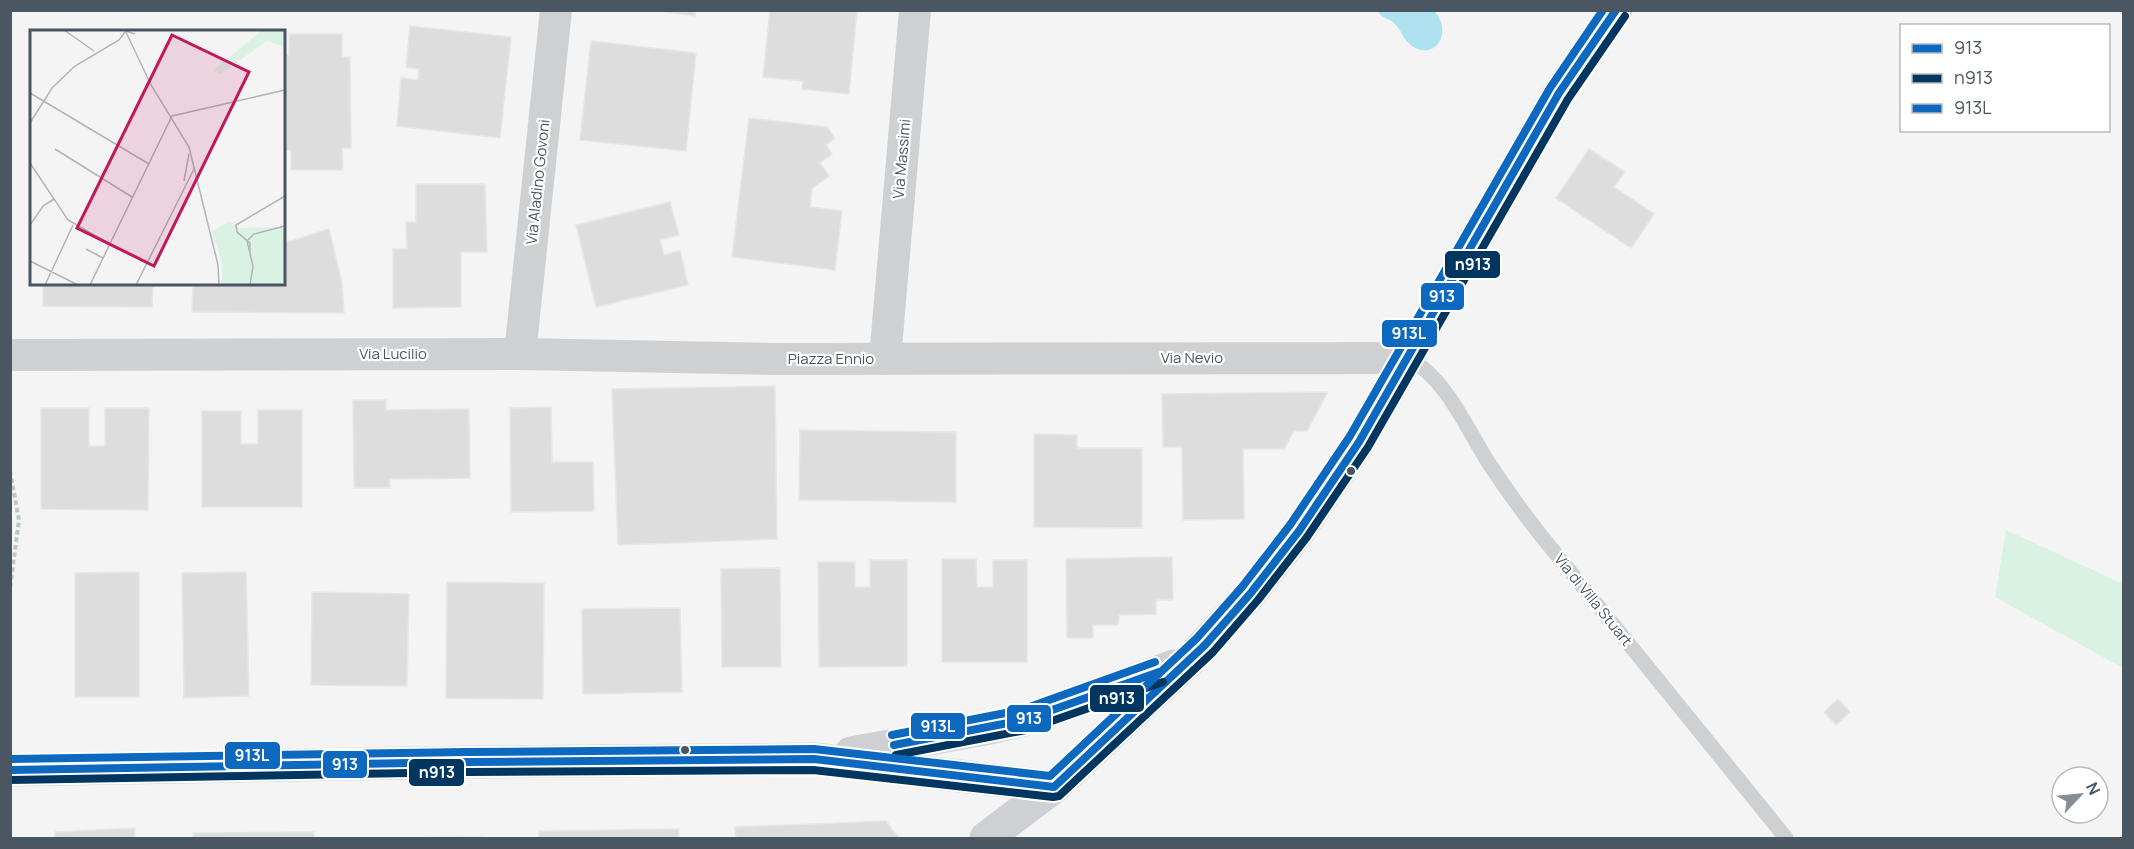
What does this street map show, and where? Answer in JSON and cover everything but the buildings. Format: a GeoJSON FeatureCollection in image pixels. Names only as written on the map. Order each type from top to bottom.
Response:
{"type":"FeatureCollection","features":[{"type":"Feature","properties":{"kind":"main road"},"geometry":{"type":"LineString","coordinates":[[986,838],[1054,787],[1189,661],[1250,594],[1299,531],[1359,442],[1559,93],[1616,10]]}},
{"type":"Feature","properties":{"kind":"main road"},"geometry":{"type":"LineString","coordinates":[[814,759],[990,729],[1050,712],[1189,661]]}},
{"type":"Feature","properties":{"kind":"main road"},"geometry":{"type":"LineString","coordinates":[[10,770],[455,762],[814,759],[1054,787]]}},
{"type":"Feature","properties":{"kind":"street","name":"Via Aladino Govoni"},"geometry":{"type":"LineString","coordinates":[[520,354],[556,10]]}},
{"type":"Feature","properties":{"kind":"street","name":"Via Massimi"},"geometry":{"type":"LineString","coordinates":[[889,307],[915,10]]}},
{"type":"Feature","properties":{"kind":"street","name":"Piazza Ennio"},"geometry":{"type":"LineString","coordinates":[[885,359],[889,307]]}},
{"type":"Feature","properties":{"kind":"street","name":"Via Lucilio"},"geometry":{"type":"LineString","coordinates":[[10,355],[520,354],[776,359]]}},
{"type":"Feature","properties":{"kind":"street","name":"Via Nevio"},"geometry":{"type":"LineString","coordinates":[[976,359],[1355,356],[1408,358]]}},
{"type":"Feature","properties":{"kind":"street","name":"Piazza Ennio"},"geometry":{"type":"LineString","coordinates":[[776,359],[976,359]]}},
{"type":"Feature","properties":{"kind":"lane","name":"Via di Villa Stuart"},"geometry":{"type":"LineString","coordinates":[[1408,358],[1419,364],[1434,378],[1502,483],[1539,533],[1786,838]]}},
{"type":"Feature","properties":{"kind":"path"},"geometry":{"type":"LineString","coordinates":[[10,471],[19,520],[10,588]]}},
{"type":"Feature","properties":{"kind":"green space"},"geometry":{"type":"Polygon","coordinates":[[[2006,530],[2123,584],[2123,668],[1995,597],[2006,530]]]}},
{"type":"Feature","properties":{"kind":"water"},"geometry":{"type":"Polygon","coordinates":[[[1377,11],[1434,11],[1442,27],[1440,42],[1429,50],[1421,50],[1412,46],[1395,24],[1377,11]]]}},
{"type":"Feature","properties":{"kind":"transit line","name":"913L"},"geometry":{"type":"LineString","coordinates":[[10,759],[814,749],[1050,776],[1197,638],[1242,587],[1290,525],[1350,436],[1550,88],[1603,10]]}},
{"type":"Feature","properties":{"kind":"transit line","name":"913"},"geometry":{"type":"LineString","coordinates":[[10,770],[814,759],[1054,787],[1205,645],[1250,594],[1299,531],[1359,442],[1559,93],[1616,10]]}},
{"type":"Feature","properties":{"kind":"transit line","name":"n913"},"geometry":{"type":"LineString","coordinates":[[10,780],[467,772],[813,770],[1059,796],[1213,652],[1258,600],[1307,537],[1368,447],[1568,99],[1625,16]]}},
{"type":"Feature","properties":{"kind":"transit line","name":"913L"},"geometry":{"type":"LineString","coordinates":[[892,735],[1021,710],[1155,662]]}},
{"type":"Feature","properties":{"kind":"transit line","name":"913"},"geometry":{"type":"LineString","coordinates":[[894,745],[1024,720],[1159,672]]}},
{"type":"Feature","properties":{"kind":"transit line","name":"n913"},"geometry":{"type":"LineString","coordinates":[[896,755],[1026,730],[1163,682]]}}]}
